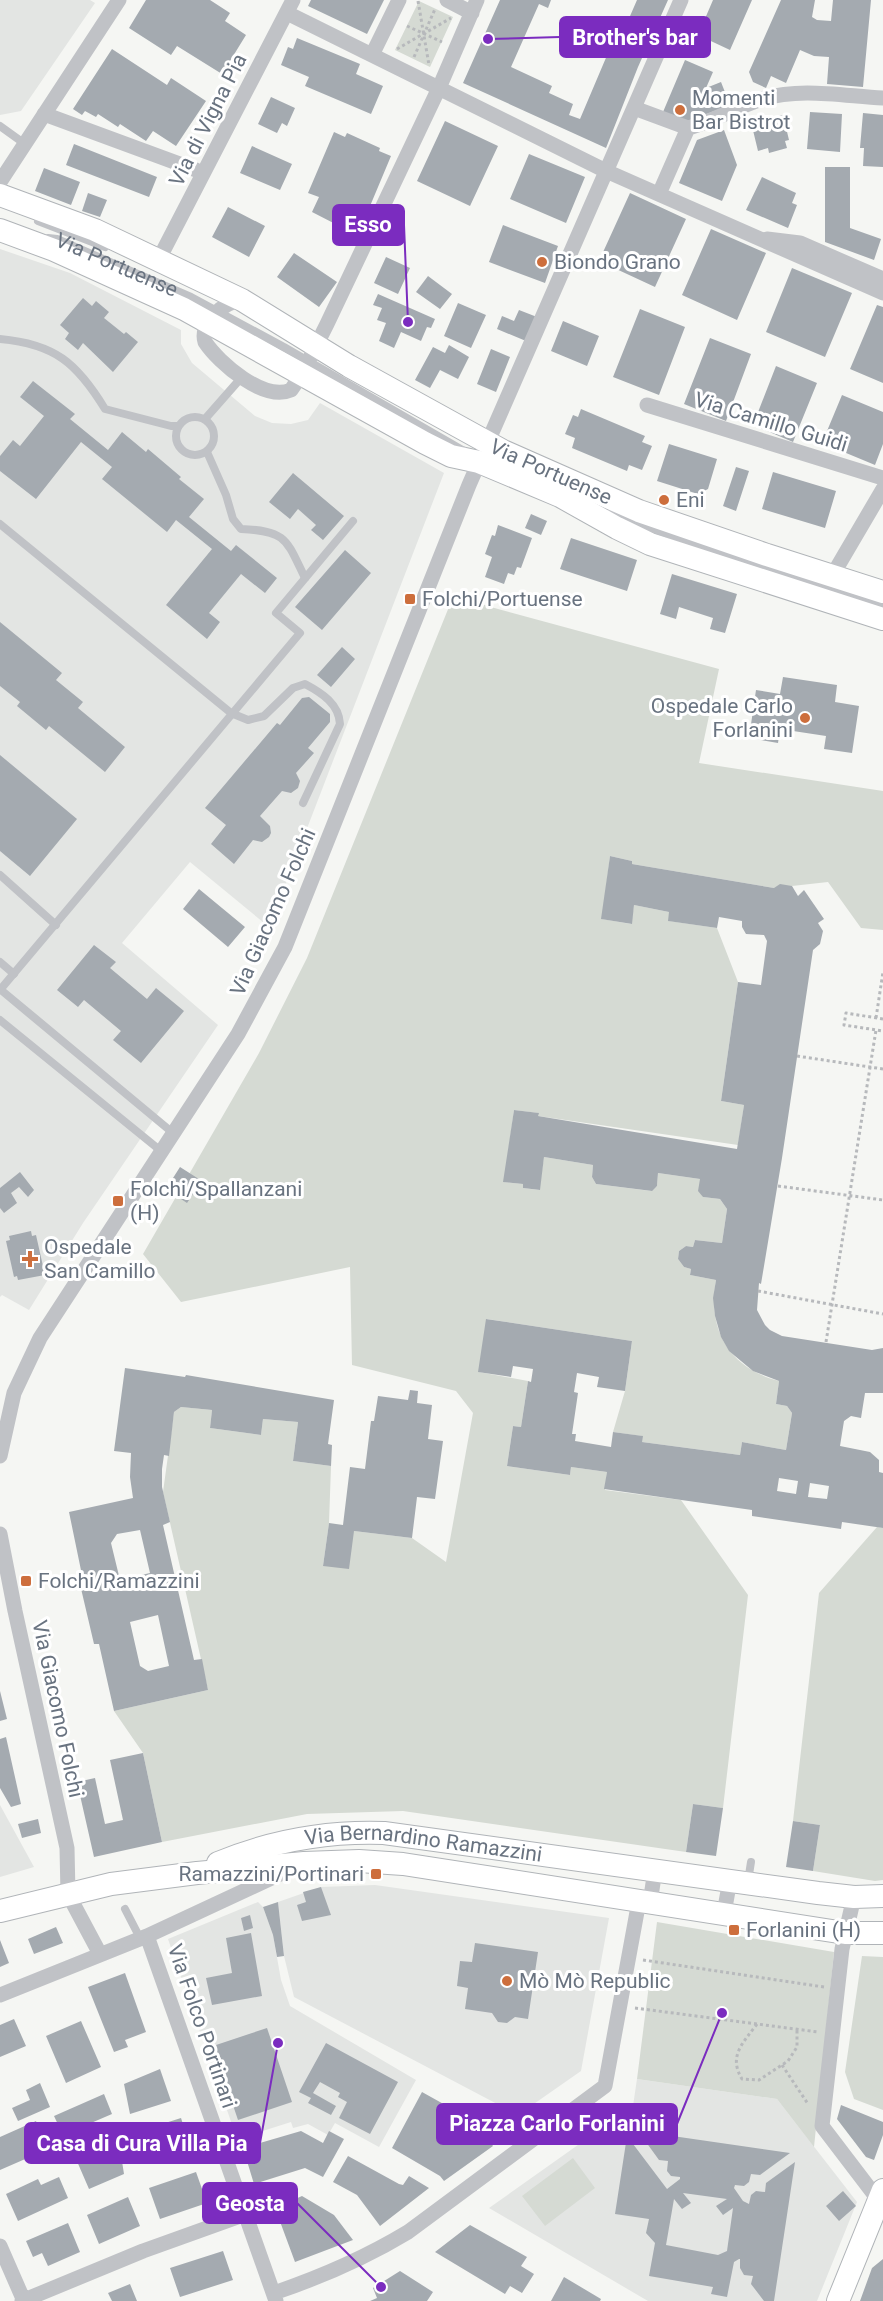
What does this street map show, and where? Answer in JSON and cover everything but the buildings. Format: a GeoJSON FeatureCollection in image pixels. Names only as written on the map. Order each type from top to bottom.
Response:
{"type":"FeatureCollection","features":[{"type":"Feature","properties":{"kind":"main road","name":"Via Portuense"},"geometry":{"type":"LineString","coordinates":[[0,195],[95,230],[242,300],[309,360],[425,443],[451,456],[484,453],[639,511],[883,591]]}},
{"type":"Feature","properties":{"kind":"main road","name":"Via Portuense"},"geometry":{"type":"LineString","coordinates":[[6,233],[54,250],[309,360],[650,544],[883,620]]}},
{"type":"Feature","properties":{"kind":"main road","name":"Via Bernardino Ramazzini"},"geometry":{"type":"LineString","coordinates":[[197,1873],[235,1856],[272,1844],[335,1833],[358,1833],[419,1837],[655,1870],[743,1875],[854,1897],[883,1896]]}},
{"type":"Feature","properties":{"kind":"main road","name":"Via Bernardino Ramazzini"},"geometry":{"type":"LineString","coordinates":[[0,1911],[111,1884],[304,1863],[359,1861],[403,1864],[845,1933],[883,1932]]}},
{"type":"Feature","properties":{"kind":"main road"},"geometry":{"type":"LineString","coordinates":[[838,2301],[882,2199]]}},
{"type":"Feature","properties":{"kind":"street"},"geometry":{"type":"LineString","coordinates":[[0,182],[119,0]]}},
{"type":"Feature","properties":{"kind":"street"},"geometry":{"type":"LineString","coordinates":[[372,55],[399,0]]}},
{"type":"Feature","properties":{"kind":"street","name":"Via Giacomo Folchi"},"geometry":{"type":"LineString","coordinates":[[0,1456],[14,1393],[40,1338],[238,1034],[285,947],[484,453],[681,0]]}},
{"type":"Feature","properties":{"kind":"street"},"geometry":{"type":"LineString","coordinates":[[242,300],[228,303],[213,317],[203,336],[205,342],[242,378],[268,390],[281,393],[294,388],[439,88],[474,6],[441,4]]}},
{"type":"Feature","properties":{"kind":"street"},"geometry":{"type":"LineString","coordinates":[[290,6],[372,55],[606,171],[883,293]]}},
{"type":"Feature","properties":{"kind":"street","name":"Via di Vigna Pia"},"geometry":{"type":"LineString","coordinates":[[159,259],[290,6]]}},
{"type":"Feature","properties":{"kind":"street"},"geometry":{"type":"LineString","coordinates":[[634,108],[688,128],[763,99],[783,94],[883,98]]}},
{"type":"Feature","properties":{"kind":"street"},"geometry":{"type":"LineString","coordinates":[[44,114],[196,170]]}},
{"type":"Feature","properties":{"kind":"street"},"geometry":{"type":"LineString","coordinates":[[658,194],[688,128]]}},
{"type":"Feature","properties":{"kind":"street"},"geometry":{"type":"LineString","coordinates":[[764,239],[800,243],[883,279]]}},
{"type":"Feature","properties":{"kind":"street","name":"Via Camillo Guidi"},"geometry":{"type":"LineString","coordinates":[[647,405],[883,478]]}},
{"type":"Feature","properties":{"kind":"street"},"geometry":{"type":"LineString","coordinates":[[832,576],[883,489]]}},
{"type":"Feature","properties":{"kind":"street","name":"Via Giacomo Folchi"},"geometry":{"type":"LineString","coordinates":[[0,1540],[67,1848],[68,1894]]}},
{"type":"Feature","properties":{"kind":"street","name":"Via Bernardino Ramazzini"},"geometry":{"type":"LineString","coordinates":[[0,1995],[144,1937],[304,1863]]}},
{"type":"Feature","properties":{"kind":"street"},"geometry":{"type":"LineString","coordinates":[[275,2297],[374,2253],[408,2232],[605,2086],[630,1958],[644,1902],[655,1870]]}},
{"type":"Feature","properties":{"kind":"street"},"geometry":{"type":"LineString","coordinates":[[724,1913],[743,1875]]}},
{"type":"Feature","properties":{"kind":"street"},"geometry":{"type":"LineString","coordinates":[[68,1894],[100,1954]]}},
{"type":"Feature","properties":{"kind":"street"},"geometry":{"type":"LineString","coordinates":[[854,1897],[845,1933],[822,2126],[882,2199]]}},
{"type":"Feature","properties":{"kind":"street","name":"Via Folco Portinari"},"geometry":{"type":"LineString","coordinates":[[144,1937],[275,2297]]}},
{"type":"Feature","properties":{"kind":"street"},"geometry":{"type":"LineString","coordinates":[[0,2246],[23,2301],[143,2252],[246,2214]]}},
{"type":"Feature","properties":{"kind":"lane"},"geometry":{"type":"LineString","coordinates":[[0,126],[25,144]]}},
{"type":"Feature","properties":{"kind":"lane","name":"Via Portuense"},"geometry":{"type":"LineString","coordinates":[[31,218],[129,256],[159,259]]}},
{"type":"Feature","properties":{"kind":"lane"},"geometry":{"type":"LineString","coordinates":[[0,339],[24,341],[53,350],[88,382],[105,409],[178,426]]}},
{"type":"Feature","properties":{"kind":"lane"},"geometry":{"type":"LineString","coordinates":[[205,419],[242,378]]}},
{"type":"Feature","properties":{"kind":"lane"},"geometry":{"type":"LineString","coordinates":[[187,418],[205,419],[210,423],[214,435],[214,441],[207,452],[194,456],[182,451],[175,439],[178,426],[187,418]]}},
{"type":"Feature","properties":{"kind":"lane"},"geometry":{"type":"LineString","coordinates":[[207,452],[226,495],[233,519],[241,529],[274,533],[288,542],[305,578]]}},
{"type":"Feature","properties":{"kind":"lane","name":"Via Portuense"},"geometry":{"type":"LineString","coordinates":[[560,496],[723,554],[883,606]]}},
{"type":"Feature","properties":{"kind":"lane"},"geometry":{"type":"LineString","coordinates":[[173,1133],[0,990],[300,633],[276,612],[352,521]]}},
{"type":"Feature","properties":{"kind":"lane"},"geometry":{"type":"LineString","coordinates":[[0,524],[231,713],[248,720],[264,716],[293,688],[305,684],[321,693],[340,714],[340,724],[303,803]]}},
{"type":"Feature","properties":{"kind":"lane"},"geometry":{"type":"LineString","coordinates":[[0,875],[56,925]]}},
{"type":"Feature","properties":{"kind":"lane"},"geometry":{"type":"LineString","coordinates":[[0,962],[15,974]]}},
{"type":"Feature","properties":{"kind":"lane"},"geometry":{"type":"LineString","coordinates":[[0,1020],[161,1151]]}},
{"type":"Feature","properties":{"kind":"lane"},"geometry":{"type":"LineString","coordinates":[[125,1909],[144,1937]]}},
{"type":"Feature","properties":{"kind":"path"},"geometry":{"type":"LineString","coordinates":[[418,1],[430,67]]}},
{"type":"Feature","properties":{"kind":"path"},"geometry":{"type":"LineString","coordinates":[[414,59],[424,34],[441,4]]}},
{"type":"Feature","properties":{"kind":"path"},"geometry":{"type":"LineString","coordinates":[[395,50],[453,17]]}},
{"type":"Feature","properties":{"kind":"path"},"geometry":{"type":"LineString","coordinates":[[407,26],[442,42]]}},
{"type":"Feature","properties":{"kind":"path"},"geometry":{"type":"LineString","coordinates":[[876,1018],[883,972]]}},
{"type":"Feature","properties":{"kind":"path"},"geometry":{"type":"LineString","coordinates":[[883,1019],[846,1013],[844,1025],[883,1031]]}},
{"type":"Feature","properties":{"kind":"path"},"geometry":{"type":"LineString","coordinates":[[826,1342],[876,1030]]}},
{"type":"Feature","properties":{"kind":"path"},"geometry":{"type":"LineString","coordinates":[[797,1056],[883,1069]]}},
{"type":"Feature","properties":{"kind":"path"},"geometry":{"type":"LineString","coordinates":[[778,1186],[883,1200]]}},
{"type":"Feature","properties":{"kind":"path"},"geometry":{"type":"LineString","coordinates":[[758,1292],[883,1314]]}},
{"type":"Feature","properties":{"kind":"path"},"geometry":{"type":"LineString","coordinates":[[630,1958],[838,1989]]}},
{"type":"Feature","properties":{"kind":"path"},"geometry":{"type":"LineString","coordinates":[[621,2006],[833,2034]]}},
{"type":"Feature","properties":{"kind":"path"},"geometry":{"type":"LineString","coordinates":[[757,2024],[742,2044],[736,2059],[736,2069],[742,2079],[759,2080],[788,2061],[797,2046],[797,2029]]}},
{"type":"Feature","properties":{"kind":"path"},"geometry":{"type":"LineString","coordinates":[[782,2066],[822,2126]]}},
{"type":"Feature","properties":{"kind":"shaded area"},"geometry":{"type":"Polygon","coordinates":[[[0,0],[90,0],[95,3],[21,111],[0,115],[0,0]]]}},
{"type":"Feature","properties":{"kind":"shaded area"},"geometry":{"type":"Polygon","coordinates":[[[419,1],[453,17],[430,67],[395,50],[419,1]]]}},
{"type":"Feature","properties":{"kind":"shaded area"},"geometry":{"type":"Polygon","coordinates":[[[0,249],[70,273],[181,330],[181,344],[192,363],[255,416],[272,423],[291,424],[308,420],[320,403],[444,473],[269,927],[190,862],[122,943],[218,1025],[83,1223],[29,1310],[2,1295],[0,1297],[0,249]]]}},
{"type":"Feature","properties":{"kind":"shaded area"},"geometry":{"type":"Polygon","coordinates":[[[455,592],[487,606],[719,669],[699,763],[883,791],[883,930],[861,928],[828,882],[774,888],[632,864],[632,861],[610,856],[602,919],[631,924],[634,905],[669,912],[669,921],[717,928],[738,982],[721,1101],[744,1105],[738,1145],[538,1116],[538,1113],[514,1110],[504,1182],[523,1184],[523,1188],[539,1190],[544,1157],[593,1165],[592,1177],[596,1184],[651,1191],[657,1186],[658,1173],[700,1179],[703,1197],[720,1199],[727,1209],[722,1243],[695,1240],[693,1247],[686,1246],[679,1251],[678,1259],[684,1267],[691,1269],[690,1275],[716,1280],[715,1315],[725,1344],[747,1367],[779,1381],[776,1404],[787,1406],[792,1413],[786,1450],[742,1442],[740,1455],[642,1442],[642,1436],[613,1432],[625,1391],[632,1341],[487,1319],[479,1372],[528,1381],[521,1427],[513,1426],[507,1466],[570,1475],[571,1467],[607,1472],[605,1490],[681,1500],[748,1595],[723,1808],[693,1804],[686,1852],[403,1811],[307,1814],[162,1842],[143,1753],[114,1711],[208,1690],[163,1492],[174,1412],[181,1407],[212,1410],[210,1428],[261,1435],[263,1419],[298,1422],[293,1461],[331,1466],[329,1523],[323,1566],[354,1531],[412,1538],[446,1562],[473,1413],[456,1391],[352,1365],[350,1267],[181,1302],[143,1254],[259,1053],[307,958],[455,592]]]}},
{"type":"Feature","properties":{"kind":"shaded area"},"geometry":{"type":"Polygon","coordinates":[[[877,1527],[883,1528],[883,1880],[875,1881],[813,1871],[820,1825],[793,1821],[819,1593],[877,1527]]]}},
{"type":"Feature","properties":{"kind":"shaded area"},"geometry":{"type":"Polygon","coordinates":[[[0,1805],[34,1867],[0,1877],[0,1805]]]}},
{"type":"Feature","properties":{"kind":"shaded area"},"geometry":{"type":"Polygon","coordinates":[[[375,1885],[609,1918],[581,2071],[518,2115],[294,1997],[284,1956],[278,1902],[321,1887],[375,1885]]]}},
{"type":"Feature","properties":{"kind":"shaded area"},"geometry":{"type":"Polygon","coordinates":[[[258,1902],[263,1907],[273,1935],[281,1980],[290,2006],[416,2080],[379,2147],[335,2123],[328,2135],[308,2124],[293,2128],[291,2122],[237,2139],[168,1939],[258,1902]]]}},
{"type":"Feature","properties":{"kind":"shaded area"},"geometry":{"type":"Polygon","coordinates":[[[657,1922],[834,1952],[814,2147],[777,2099],[637,2079],[657,1922]]]}},
{"type":"Feature","properties":{"kind":"shaded area"},"geometry":{"type":"Polygon","coordinates":[[[862,1956],[883,1957],[883,2110],[854,2099],[845,2072],[862,1956]]]}},
{"type":"Feature","properties":{"kind":"shaded area"},"geometry":{"type":"Polygon","coordinates":[[[637,2079],[777,2099],[857,2202],[817,2301],[648,2301],[489,2208],[633,2106],[637,2079]]]}},
{"type":"Feature","properties":{"kind":"shaded area"},"geometry":{"type":"Polygon","coordinates":[[[573,2158],[595,2188],[545,2226],[522,2196],[573,2158]]]}},
{"type":"Feature","properties":{"kind":"place","name":"Brother's bar"},"geometry":{"type":"Point","coordinates":[488,39]}},
{"type":"Feature","properties":{"kind":"place","name":"Momenti Bar Bistrot"},"geometry":{"type":"Point","coordinates":[680,110]}},
{"type":"Feature","properties":{"kind":"place","name":"Biondo Grano"},"geometry":{"type":"Point","coordinates":[542,262]}},
{"type":"Feature","properties":{"kind":"place","name":"Esso"},"geometry":{"type":"Point","coordinates":[408,322]}},
{"type":"Feature","properties":{"kind":"place","name":"Eni"},"geometry":{"type":"Point","coordinates":[664,500]}},
{"type":"Feature","properties":{"kind":"place","name":"Folchi/Portuense"},"geometry":{"type":"Point","coordinates":[410,599]}},
{"type":"Feature","properties":{"kind":"place","name":"Ospedale Carlo Forlanini"},"geometry":{"type":"Point","coordinates":[805,718]}},
{"type":"Feature","properties":{"kind":"place","name":"Folchi/Spallanzani (H)"},"geometry":{"type":"Point","coordinates":[118,1201]}},
{"type":"Feature","properties":{"kind":"place","name":"Ospedale San Camillo"},"geometry":{"type":"Point","coordinates":[30,1259]}},
{"type":"Feature","properties":{"kind":"place","name":"Folchi/Ramazzini"},"geometry":{"type":"Point","coordinates":[26,1581]}},
{"type":"Feature","properties":{"kind":"place","name":"Ramazzini/Portinari"},"geometry":{"type":"Point","coordinates":[376,1874]}},
{"type":"Feature","properties":{"kind":"place","name":"Forlanini (H)"},"geometry":{"type":"Point","coordinates":[734,1930]}},
{"type":"Feature","properties":{"kind":"place","name":"Mò Mò Republic"},"geometry":{"type":"Point","coordinates":[507,1981]}},
{"type":"Feature","properties":{"kind":"place","name":"Piazza Carlo Forlanini"},"geometry":{"type":"Point","coordinates":[722,2013]}},
{"type":"Feature","properties":{"kind":"place","name":"Casa di Cura Villa Pia"},"geometry":{"type":"Point","coordinates":[278,2043]}},
{"type":"Feature","properties":{"kind":"place","name":"Geosta"},"geometry":{"type":"Point","coordinates":[381,2287]}}]}
